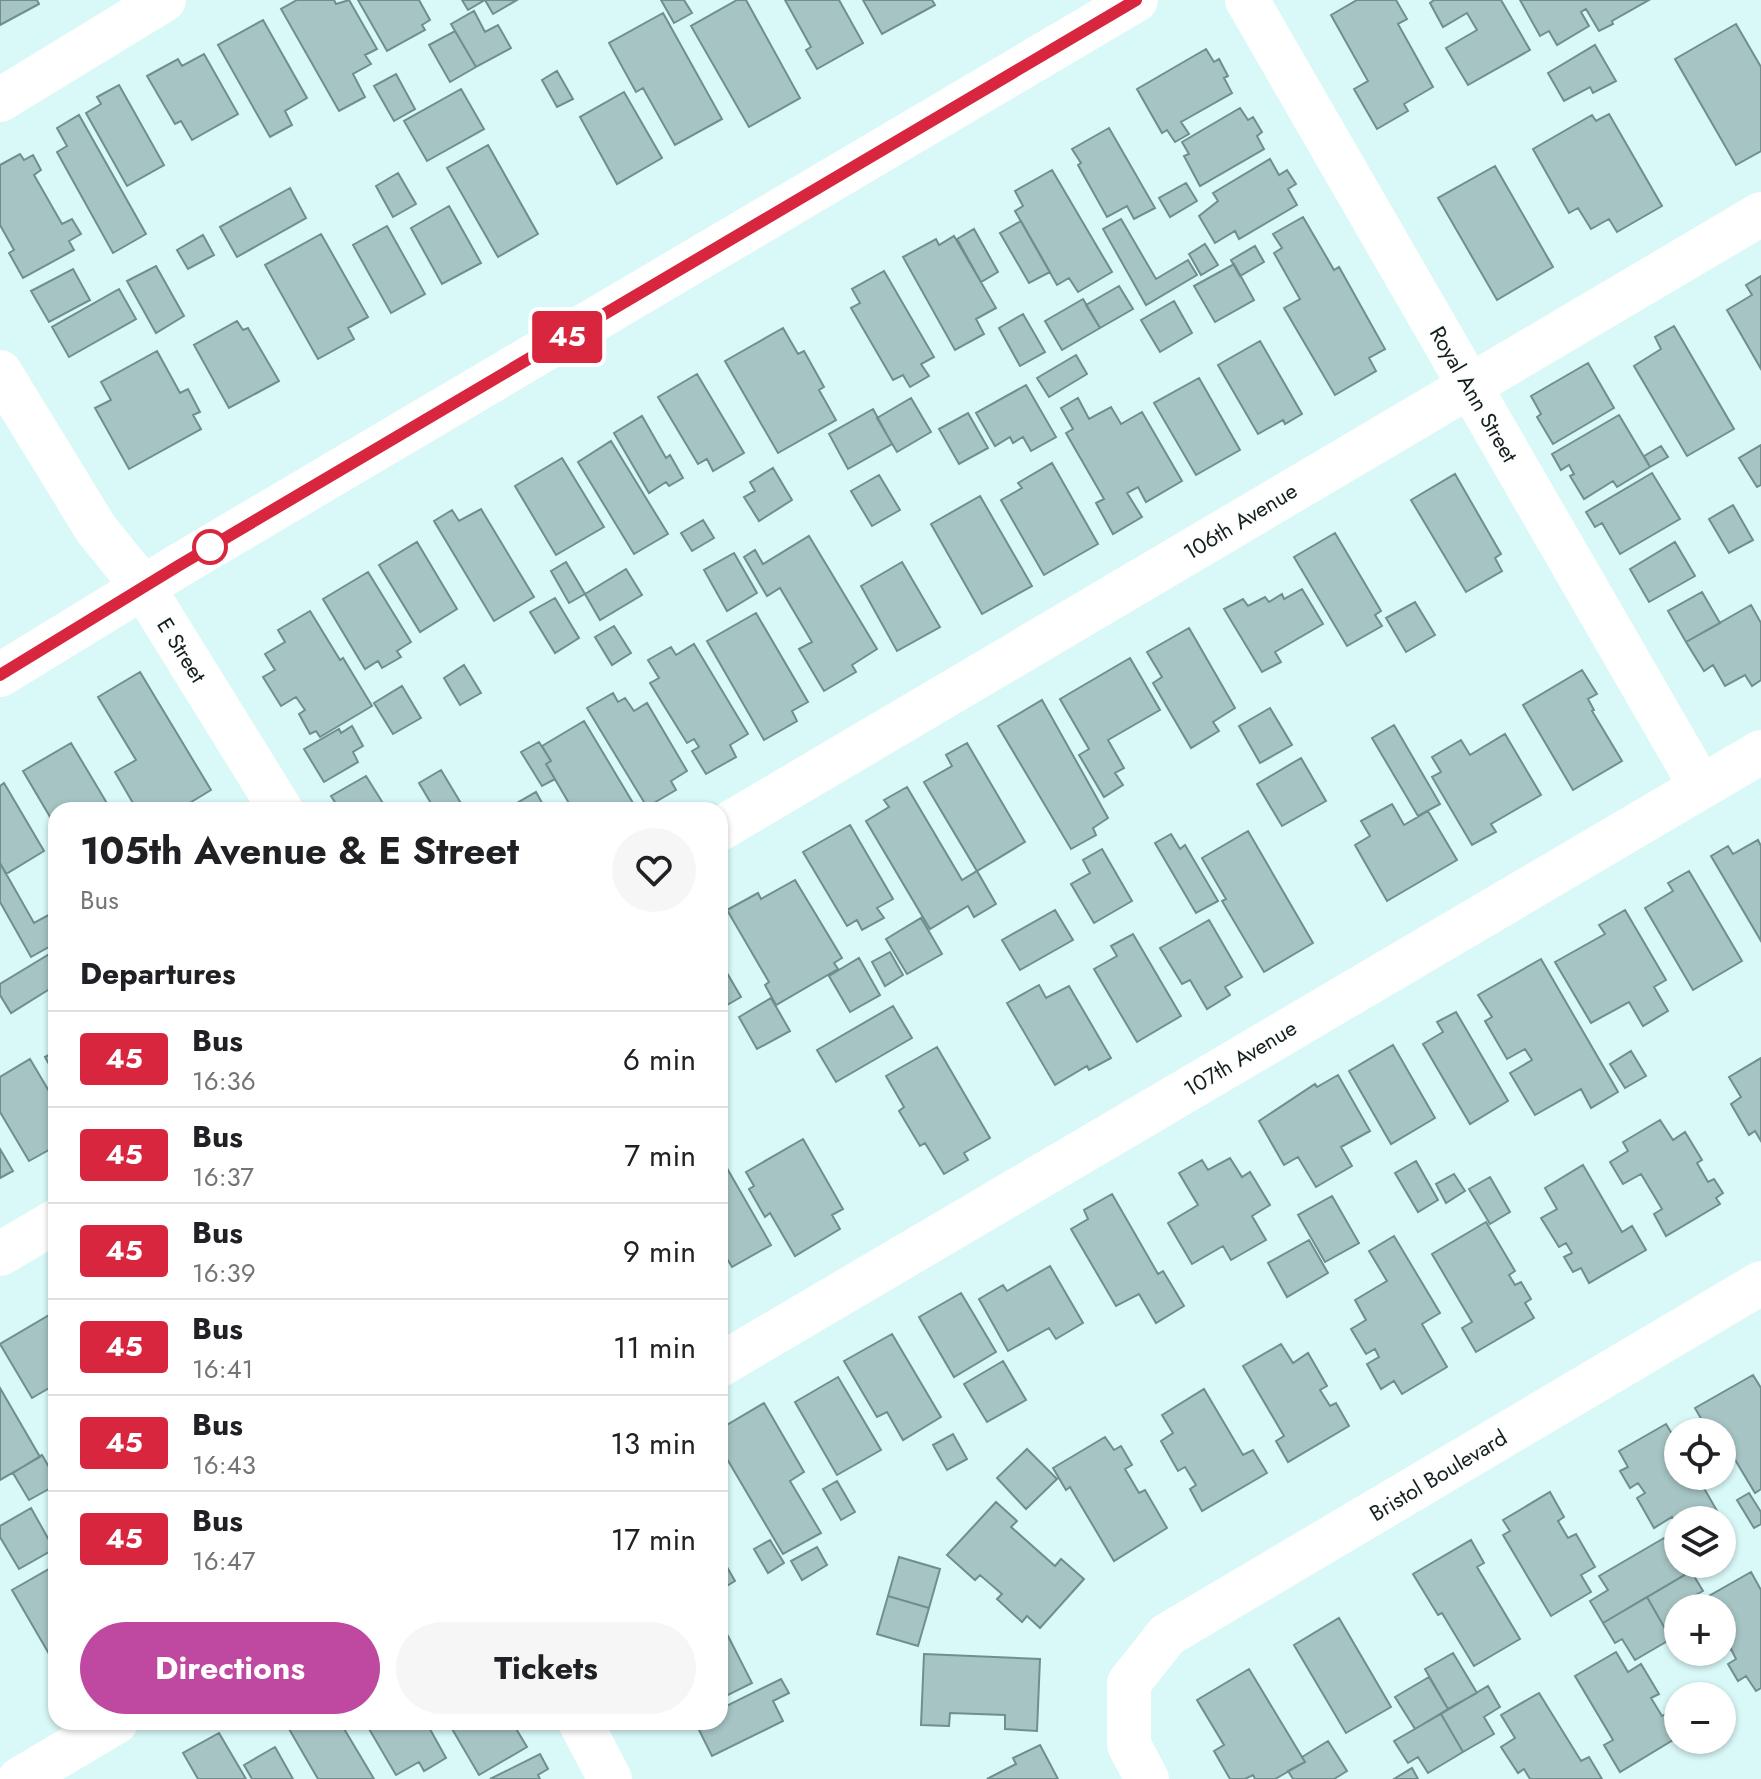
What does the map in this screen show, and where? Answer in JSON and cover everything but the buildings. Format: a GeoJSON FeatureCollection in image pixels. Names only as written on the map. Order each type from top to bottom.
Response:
{"type":"FeatureCollection","features":[{"type":"Feature","properties":{"kind":"street"},"geometry":{"type":"LineString","coordinates":[[0,100],[164,0]]}},
{"type":"Feature","properties":{"kind":"street"},"geometry":{"type":"LineString","coordinates":[[0,675],[143,587],[1136,0]]}},
{"type":"Feature","properties":{"kind":"street","name":"Royal Ann Street"},"geometry":{"type":"LineString","coordinates":[[1247,0],[1701,787]]}},
{"type":"Feature","properties":{"kind":"street","name":"106th Avenue"},"geometry":{"type":"LineString","coordinates":[[728,824],[1761,214]]}},
{"type":"Feature","properties":{"kind":"street","name":"E Street"},"geometry":{"type":"LineString","coordinates":[[0,372],[96,529],[143,587],[276,802]]}},
{"type":"Feature","properties":{"kind":"street","name":"107th Avenue"},"geometry":{"type":"LineString","coordinates":[[728,1360],[1761,752]]}},
{"type":"Feature","properties":{"kind":"street"},"geometry":{"type":"LineString","coordinates":[[0,1254],[48,1226]]}},
{"type":"Feature","properties":{"kind":"street","name":"Bristol Boulevard"},"geometry":{"type":"LineString","coordinates":[[1147,1779],[1129,1745],[1129,1683],[1167,1635],[1761,1283]]}},
{"type":"Feature","properties":{"kind":"street"},"geometry":{"type":"LineString","coordinates":[[20,1779],[103,1730]]}},
{"type":"Feature","properties":{"kind":"street"},"geometry":{"type":"LineString","coordinates":[[584,1730],[610,1779]]}},
{"type":"Feature","properties":{"kind":"bus line","name":"45"},"geometry":{"type":"LineString","coordinates":[[0,675],[178,566],[1136,0]]}}]}
